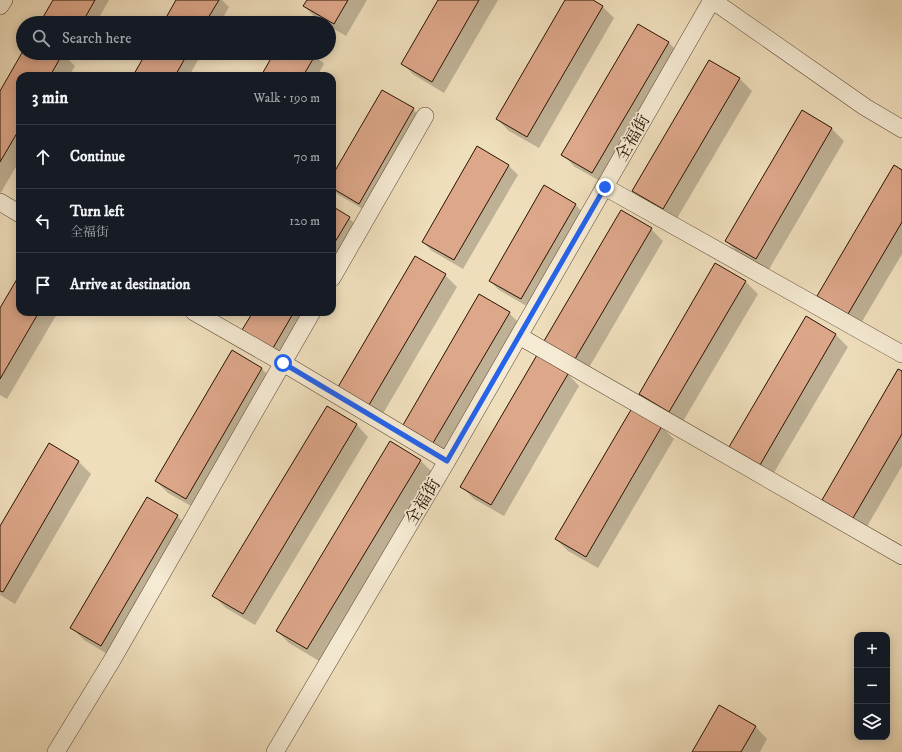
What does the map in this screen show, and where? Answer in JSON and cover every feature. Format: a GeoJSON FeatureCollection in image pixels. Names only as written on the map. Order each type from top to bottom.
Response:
{"type":"FeatureCollection","features":[{"type":"Feature","properties":{"kind":"street"},"geometry":{"type":"LineString","coordinates":[[0,6],[4,0]]}},
{"type":"Feature","properties":{"kind":"street"},"geometry":{"type":"LineString","coordinates":[[712,0],[865,107],[902,129]]}},
{"type":"Feature","properties":{"kind":"street","name":"全福街"},"geometry":{"type":"LineString","coordinates":[[275,752],[447,461],[712,0]]}},
{"type":"Feature","properties":{"kind":"street"},"geometry":{"type":"LineString","coordinates":[[336,271],[425,116]]}},
{"type":"Feature","properties":{"kind":"street"},"geometry":{"type":"LineString","coordinates":[[605,187],[902,354]]}},
{"type":"Feature","properties":{"kind":"street"},"geometry":{"type":"LineString","coordinates":[[0,202],[16,212]]}},
{"type":"Feature","properties":{"kind":"street"},"geometry":{"type":"LineString","coordinates":[[201,316],[447,461]]}},
{"type":"Feature","properties":{"kind":"street"},"geometry":{"type":"LineString","coordinates":[[56,752],[110,662],[310,316]]}},
{"type":"Feature","properties":{"kind":"street"},"geometry":{"type":"LineString","coordinates":[[518,336],[902,556]]}},
{"type":"Feature","properties":{"kind":"building"},"geometry":{"type":"Polygon","coordinates":[[[53,0],[95,0],[86,16],[44,16],[53,0]]]}},
{"type":"Feature","properties":{"kind":"building"},"geometry":{"type":"Polygon","coordinates":[[[176,0],[219,0],[209,16],[167,16],[176,0]]]}},
{"type":"Feature","properties":{"kind":"building"},"geometry":{"type":"Polygon","coordinates":[[[307,0],[348,0],[336,21],[336,16],[320,16],[303,6],[307,0]]]}},
{"type":"Feature","properties":{"kind":"building"},"geometry":{"type":"Polygon","coordinates":[[[438,0],[479,0],[432,82],[401,64],[438,0]]]}},
{"type":"Feature","properties":{"kind":"building"},"geometry":{"type":"Polygon","coordinates":[[[565,0],[593,0],[603,6],[527,137],[496,119],[565,0]]]}},
{"type":"Feature","properties":{"kind":"building"},"geometry":{"type":"Polygon","coordinates":[[[638,24],[669,42],[592,173],[561,155],[638,24]]]}},
{"type":"Feature","properties":{"kind":"building"},"geometry":{"type":"Polygon","coordinates":[[[18,60],[59,60],[52,72],[16,72],[16,135],[0,162],[0,91],[18,60]]]}},
{"type":"Feature","properties":{"kind":"building"},"geometry":{"type":"Polygon","coordinates":[[[142,60],[184,60],[177,72],[135,72],[142,60]]]}},
{"type":"Feature","properties":{"kind":"building"},"geometry":{"type":"Polygon","coordinates":[[[270,60],[312,60],[305,72],[263,72],[270,60]]]}},
{"type":"Feature","properties":{"kind":"building"},"geometry":{"type":"Polygon","coordinates":[[[709,60],[740,78],[663,209],[632,191],[709,60]]]}},
{"type":"Feature","properties":{"kind":"building"},"geometry":{"type":"Polygon","coordinates":[[[382,90],[414,108],[359,204],[336,190],[336,169],[382,90]]]}},
{"type":"Feature","properties":{"kind":"building"},"geometry":{"type":"Polygon","coordinates":[[[802,110],[832,128],[756,259],[725,241],[802,110]]]}},
{"type":"Feature","properties":{"kind":"building"},"geometry":{"type":"Polygon","coordinates":[[[477,146],[509,165],[454,260],[422,242],[477,146]]]}},
{"type":"Feature","properties":{"kind":"building"},"geometry":{"type":"Polygon","coordinates":[[[894,165],[902,170],[902,222],[848,314],[817,296],[894,165]]]}},
{"type":"Feature","properties":{"kind":"building"},"geometry":{"type":"Polygon","coordinates":[[[544,185],[576,204],[521,299],[489,281],[544,185]]]}},
{"type":"Feature","properties":{"kind":"building"},"geometry":{"type":"Polygon","coordinates":[[[336,208],[350,217],[336,240],[336,208]]]}},
{"type":"Feature","properties":{"kind":"building"},"geometry":{"type":"Polygon","coordinates":[[[621,210],[652,228],[575,359],[544,341],[621,210]]]}},
{"type":"Feature","properties":{"kind":"building"},"geometry":{"type":"Polygon","coordinates":[[[415,256],[446,274],[369,405],[338,387],[415,256]]]}},
{"type":"Feature","properties":{"kind":"building"},"geometry":{"type":"Polygon","coordinates":[[[715,263],[746,281],[669,412],[639,394],[715,263]]]}},
{"type":"Feature","properties":{"kind":"building"},"geometry":{"type":"Polygon","coordinates":[[[16,281],[16,316],[37,316],[0,379],[0,308],[16,281]]]}},
{"type":"Feature","properties":{"kind":"building"},"geometry":{"type":"Polygon","coordinates":[[[479,294],[510,312],[433,443],[403,425],[479,294]]]}},
{"type":"Feature","properties":{"kind":"building"},"geometry":{"type":"Polygon","coordinates":[[[251,316],[292,316],[273,348],[242,330],[251,316]]]}},
{"type":"Feature","properties":{"kind":"building"},"geometry":{"type":"Polygon","coordinates":[[[806,316],[836,334],[760,465],[729,447],[806,316]]]}},
{"type":"Feature","properties":{"kind":"building"},"geometry":{"type":"Polygon","coordinates":[[[232,350],[262,368],[186,499],[155,481],[232,350]]]}},
{"type":"Feature","properties":{"kind":"building"},"geometry":{"type":"Polygon","coordinates":[[[537,355],[568,374],[491,505],[460,487],[537,355]]]}},
{"type":"Feature","properties":{"kind":"building"},"geometry":{"type":"Polygon","coordinates":[[[898,369],[902,371],[902,434],[853,518],[822,500],[898,369]]]}},
{"type":"Feature","properties":{"kind":"building"},"geometry":{"type":"Polygon","coordinates":[[[327,406],[357,424],[243,614],[212,596],[327,406]]]}},
{"type":"Feature","properties":{"kind":"building"},"geometry":{"type":"Polygon","coordinates":[[[632,408],[662,426],[586,557],[555,539],[632,408]]]}},
{"type":"Feature","properties":{"kind":"building"},"geometry":{"type":"Polygon","coordinates":[[[390,441],[421,460],[307,649],[276,631],[390,441]]]}},
{"type":"Feature","properties":{"kind":"building"},"geometry":{"type":"Polygon","coordinates":[[[49,443],[79,461],[3,592],[0,591],[0,526],[49,443]]]}},
{"type":"Feature","properties":{"kind":"building"},"geometry":{"type":"Polygon","coordinates":[[[147,497],[178,515],[101,646],[70,628],[147,497]]]}},
{"type":"Feature","properties":{"kind":"building"},"geometry":{"type":"Polygon","coordinates":[[[719,705],[756,726],[741,752],[692,752],[719,705]]]}},
{"type":"Feature","properties":{"kind":"route"},"geometry":{"type":"LineString","coordinates":[[283,363],[447,461],[605,187]]}}]}
